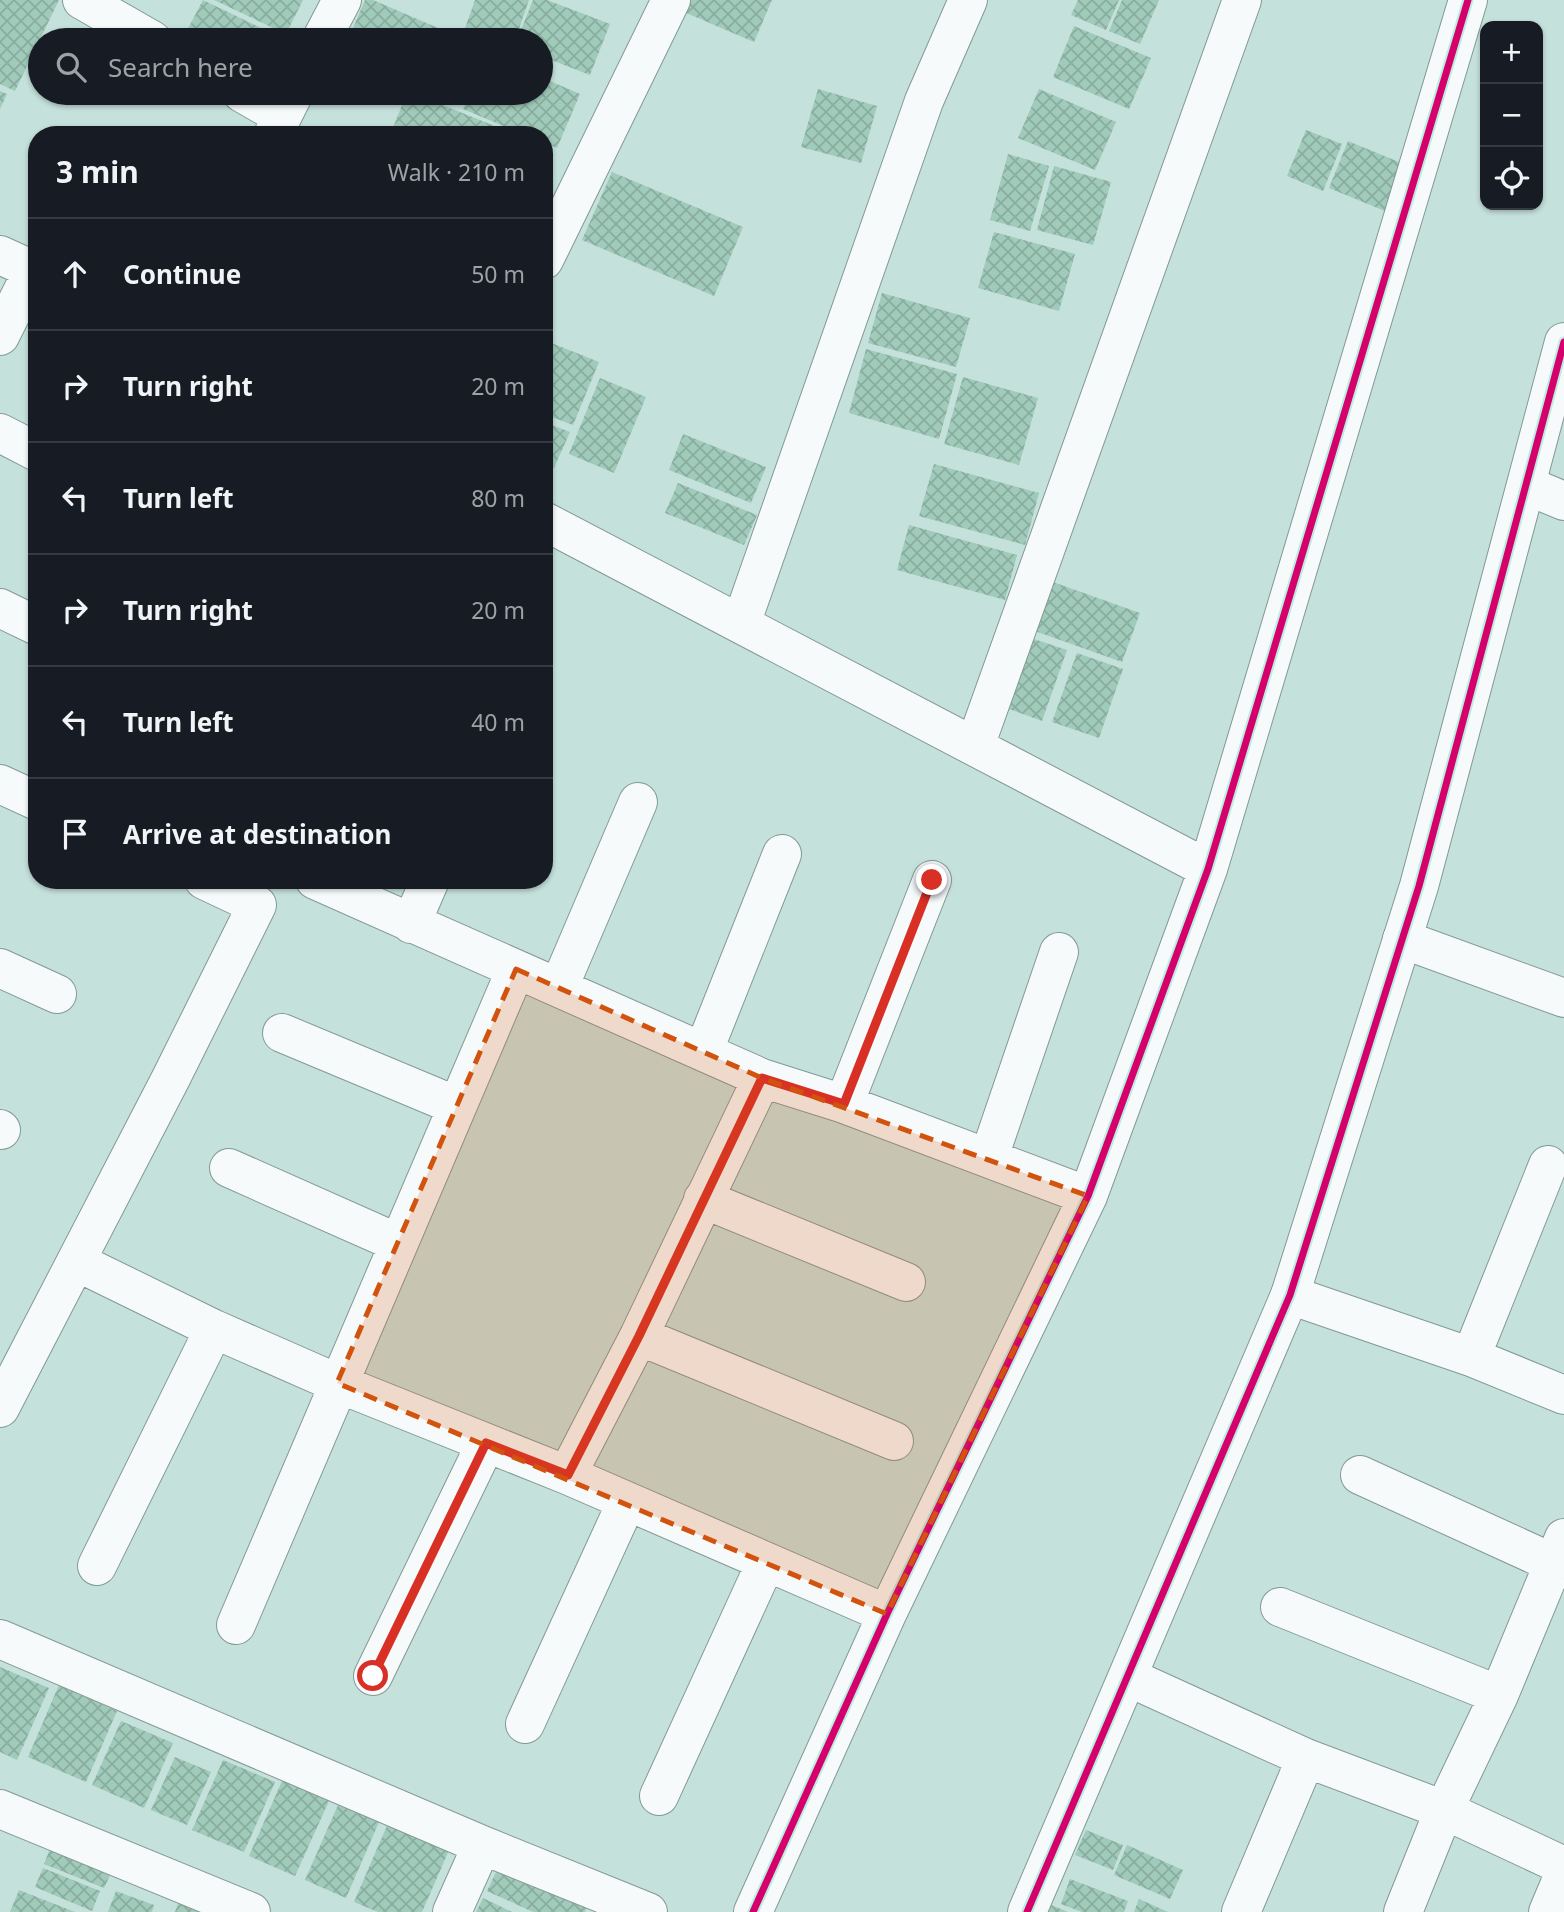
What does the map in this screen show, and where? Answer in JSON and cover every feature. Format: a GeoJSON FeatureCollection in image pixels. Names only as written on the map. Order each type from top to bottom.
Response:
{"type":"FeatureCollection","features":[{"type":"Feature","properties":{"kind":"street"},"geometry":{"type":"LineString","coordinates":[[82,0],[131,28]]}},
{"type":"Feature","properties":{"kind":"street"},"geometry":{"type":"LineString","coordinates":[[327,28],[342,0]]}},
{"type":"Feature","properties":{"kind":"street"},"geometry":{"type":"LineString","coordinates":[[553,242],[671,0]]}},
{"type":"Feature","properties":{"kind":"street"},"geometry":{"type":"LineString","coordinates":[[741,624],[924,102],[968,0]]}},
{"type":"Feature","properties":{"kind":"street"},"geometry":{"type":"LineString","coordinates":[[975,746],[1242,0]]}},
{"type":"Feature","properties":{"kind":"street"},"geometry":{"type":"LineString","coordinates":[[753,1912],[887,1614],[1088,1196],[1208,869],[1468,0]]}},
{"type":"Feature","properties":{"kind":"street"},"geometry":{"type":"LineString","coordinates":[[265,105],[283,114]]}},
{"type":"Feature","properties":{"kind":"street"},"geometry":{"type":"LineString","coordinates":[[0,336],[23,265]]}},
{"type":"Feature","properties":{"kind":"street"},"geometry":{"type":"LineString","coordinates":[[1027,1912],[1290,1295],[1402,939],[1528,486],[1564,342]]}},
{"type":"Feature","properties":{"kind":"street"},"geometry":{"type":"LineString","coordinates":[[0,433],[28,447]]}},
{"type":"Feature","properties":{"kind":"street"},"geometry":{"type":"LineString","coordinates":[[1528,486],[1564,501]]}},
{"type":"Feature","properties":{"kind":"street"},"geometry":{"type":"LineString","coordinates":[[553,526],[1208,869]]}},
{"type":"Feature","properties":{"kind":"street"},"geometry":{"type":"LineString","coordinates":[[0,608],[28,622]]}},
{"type":"Feature","properties":{"kind":"street"},"geometry":{"type":"LineString","coordinates":[[0,784],[28,798]]}},
{"type":"Feature","properties":{"kind":"street"},"geometry":{"type":"LineString","coordinates":[[559,987],[638,802]]}},
{"type":"Feature","properties":{"kind":"street"},"geometry":{"type":"LineString","coordinates":[[704,1050],[782,854]]}},
{"type":"Feature","properties":{"kind":"street"},"geometry":{"type":"LineString","coordinates":[[844,1104],[932,880]]}},
{"type":"Feature","properties":{"kind":"street"},"geometry":{"type":"LineString","coordinates":[[0,1408],[77,1262],[263,893],[245,889]]}},
{"type":"Feature","properties":{"kind":"street"},"geometry":{"type":"LineString","coordinates":[[335,889],[704,1050],[762,1078],[844,1104],[1088,1196]]}},
{"type":"Feature","properties":{"kind":"street"},"geometry":{"type":"LineString","coordinates":[[411,924],[426,889]]}},
{"type":"Feature","properties":{"kind":"street"},"geometry":{"type":"LineString","coordinates":[[1402,939],[1564,998]]}},
{"type":"Feature","properties":{"kind":"street"},"geometry":{"type":"LineString","coordinates":[[989,1157],[1059,952]]}},
{"type":"Feature","properties":{"kind":"street"},"geometry":{"type":"LineString","coordinates":[[0,968],[57,994]]}},
{"type":"Feature","properties":{"kind":"street"},"geometry":{"type":"LineString","coordinates":[[236,1625],[337,1383],[516,969]]}},
{"type":"Feature","properties":{"kind":"street"},"geometry":{"type":"LineString","coordinates":[[282,1033],[457,1106]]}},
{"type":"Feature","properties":{"kind":"street"},"geometry":{"type":"LineString","coordinates":[[568,1475],[639,1336],[762,1078]]}},
{"type":"Feature","properties":{"kind":"street"},"geometry":{"type":"LineString","coordinates":[[1471,1357],[1548,1165]]}},
{"type":"Feature","properties":{"kind":"street"},"geometry":{"type":"LineString","coordinates":[[229,1168],[398,1243]]}},
{"type":"Feature","properties":{"kind":"street"},"geometry":{"type":"LineString","coordinates":[[703,1199],[906,1282]]}},
{"type":"Feature","properties":{"kind":"street"},"geometry":{"type":"LineString","coordinates":[[77,1262],[214,1329],[337,1383],[568,1475],[887,1614]]}},
{"type":"Feature","properties":{"kind":"street"},"geometry":{"type":"LineString","coordinates":[[1290,1295],[1471,1357],[1564,1395]]}},
{"type":"Feature","properties":{"kind":"street"},"geometry":{"type":"LineString","coordinates":[[97,1566],[214,1329]]}},
{"type":"Feature","properties":{"kind":"street"},"geometry":{"type":"LineString","coordinates":[[639,1336],[894,1441]]}},
{"type":"Feature","properties":{"kind":"street"},"geometry":{"type":"LineString","coordinates":[[373,1676],[486,1443]]}},
{"type":"Feature","properties":{"kind":"street"},"geometry":{"type":"LineString","coordinates":[[1360,1475],[1558,1551],[1499,1695],[1444,1811],[1403,1912]]}},
{"type":"Feature","properties":{"kind":"street"},"geometry":{"type":"LineString","coordinates":[[525,1724],[627,1501]]}},
{"type":"Feature","properties":{"kind":"street"},"geometry":{"type":"LineString","coordinates":[[659,1796],[766,1562]]}},
{"type":"Feature","properties":{"kind":"street"},"geometry":{"type":"LineString","coordinates":[[1280,1607],[1499,1695]]}},
{"type":"Feature","properties":{"kind":"street"},"geometry":{"type":"LineString","coordinates":[[0,1639],[482,1845],[648,1912]]}},
{"type":"Feature","properties":{"kind":"street"},"geometry":{"type":"LineString","coordinates":[[1128,1677],[1306,1758],[1444,1811],[1564,1866]]}},
{"type":"Feature","properties":{"kind":"street"},"geometry":{"type":"LineString","coordinates":[[1241,1912],[1306,1758]]}},
{"type":"Feature","properties":{"kind":"street"},"geometry":{"type":"LineString","coordinates":[[0,1809],[251,1912]]}},
{"type":"Feature","properties":{"kind":"street"},"geometry":{"type":"LineString","coordinates":[[452,1912],[482,1845]]}},
{"type":"Feature","properties":{"kind":"street"},"geometry":{"type":"LineString","coordinates":[[1548,1912],[1564,1874]]}},
{"type":"Feature","properties":{"kind":"highlighted area"},"geometry":{"type":"Polygon","coordinates":[[[516,969],[762,1078],[1088,1196],[887,1614],[337,1383],[516,969]]]}},
{"type":"Feature","properties":{"kind":"building"},"geometry":{"type":"Polygon","coordinates":[[[0,0],[59,0],[45,28],[28,28],[28,64],[15,91],[0,84],[0,0]]]}},
{"type":"Feature","properties":{"kind":"building"},"geometry":{"type":"Polygon","coordinates":[[[203,0],[261,28],[188,28],[203,0]]]}},
{"type":"Feature","properties":{"kind":"building"},"geometry":{"type":"Polygon","coordinates":[[[214,0],[303,0],[289,28],[273,28],[214,0]]]}},
{"type":"Feature","properties":{"kind":"building"},"geometry":{"type":"Polygon","coordinates":[[[365,0],[373,0],[438,28],[353,28],[365,0]]]}},
{"type":"Feature","properties":{"kind":"building"},"geometry":{"type":"Polygon","coordinates":[[[475,0],[529,0],[519,28],[465,28],[475,0]]]}},
{"type":"Feature","properties":{"kind":"building"},"geometry":{"type":"Polygon","coordinates":[[[533,0],[547,0],[610,24],[590,75],[553,61],[553,28],[522,28],[533,0]]]}},
{"type":"Feature","properties":{"kind":"building"},"geometry":{"type":"Polygon","coordinates":[[[681,0],[772,0],[754,42],[677,9],[681,0]]]}},
{"type":"Feature","properties":{"kind":"building"},"geometry":{"type":"Polygon","coordinates":[[[1078,0],[1119,0],[1106,30],[1071,15],[1078,0]]]}},
{"type":"Feature","properties":{"kind":"building"},"geometry":{"type":"Polygon","coordinates":[[[1122,0],[1159,0],[1140,44],[1109,31],[1122,0]]]}},
{"type":"Feature","properties":{"kind":"building"},"geometry":{"type":"Polygon","coordinates":[[[1074,26],[1151,58],[1129,109],[1053,77],[1074,26]]]}},
{"type":"Feature","properties":{"kind":"building"},"geometry":{"type":"Polygon","coordinates":[[[553,82],[580,94],[557,148],[553,146],[553,126],[504,126],[463,109],[465,105],[553,105],[553,82]]]}},
{"type":"Feature","properties":{"kind":"building"},"geometry":{"type":"Polygon","coordinates":[[[818,89],[877,106],[861,163],[801,147],[818,89]]]}},
{"type":"Feature","properties":{"kind":"building"},"geometry":{"type":"Polygon","coordinates":[[[1039,89],[1116,122],[1095,170],[1018,138],[1039,89]]]}},
{"type":"Feature","properties":{"kind":"building"},"geometry":{"type":"Polygon","coordinates":[[[0,91],[7,94],[0,109],[0,91]]]}},
{"type":"Feature","properties":{"kind":"building"},"geometry":{"type":"Polygon","coordinates":[[[402,105],[443,105],[495,126],[394,126],[402,105]]]}},
{"type":"Feature","properties":{"kind":"building"},"geometry":{"type":"Polygon","coordinates":[[[1306,130],[1342,144],[1323,191],[1287,176],[1306,130]]]}},
{"type":"Feature","properties":{"kind":"building"},"geometry":{"type":"Polygon","coordinates":[[[1348,141],[1411,167],[1392,214],[1329,188],[1348,141]]]}},
{"type":"Feature","properties":{"kind":"building"},"geometry":{"type":"Polygon","coordinates":[[[1008,154],[1049,166],[1030,231],[990,220],[1008,154]]]}},
{"type":"Feature","properties":{"kind":"building"},"geometry":{"type":"Polygon","coordinates":[[[1054,166],[1111,182],[1093,245],[1037,230],[1054,166]]]}},
{"type":"Feature","properties":{"kind":"building"},"geometry":{"type":"Polygon","coordinates":[[[612,172],[743,227],[714,296],[582,240],[612,172]]]}},
{"type":"Feature","properties":{"kind":"building"},"geometry":{"type":"Polygon","coordinates":[[[994,232],[1075,254],[1059,311],[978,288],[994,232]]]}},
{"type":"Feature","properties":{"kind":"building"},"geometry":{"type":"Polygon","coordinates":[[[882,293],[970,318],[956,367],[868,343],[882,293]]]}},
{"type":"Feature","properties":{"kind":"building"},"geometry":{"type":"Polygon","coordinates":[[[553,344],[599,362],[573,425],[553,417],[553,344]]]}},
{"type":"Feature","properties":{"kind":"building"},"geometry":{"type":"Polygon","coordinates":[[[866,349],[957,374],[939,439],[849,413],[866,349]]]}},
{"type":"Feature","properties":{"kind":"building"},"geometry":{"type":"Polygon","coordinates":[[[963,377],[1038,398],[1019,465],[944,444],[963,377]]]}},
{"type":"Feature","properties":{"kind":"building"},"geometry":{"type":"Polygon","coordinates":[[[600,378],[646,397],[614,473],[569,454],[600,378]]]}},
{"type":"Feature","properties":{"kind":"building"},"geometry":{"type":"Polygon","coordinates":[[[553,425],[570,432],[553,468],[553,425]]]}},
{"type":"Feature","properties":{"kind":"building"},"geometry":{"type":"Polygon","coordinates":[[[683,434],[766,467],[751,503],[669,470],[683,434]]]}},
{"type":"Feature","properties":{"kind":"building"},"geometry":{"type":"Polygon","coordinates":[[[934,464],[1039,493],[1025,545],[919,516],[934,464]]]}},
{"type":"Feature","properties":{"kind":"building"},"geometry":{"type":"Polygon","coordinates":[[[678,483],[757,515],[744,545],[665,513],[678,483]]]}},
{"type":"Feature","properties":{"kind":"building"},"geometry":{"type":"Polygon","coordinates":[[[909,525],[1017,555],[1005,600],[897,570],[909,525]]]}},
{"type":"Feature","properties":{"kind":"building"},"geometry":{"type":"Polygon","coordinates":[[[1050,581],[1140,613],[1122,662],[1032,630],[1050,581]]]}},
{"type":"Feature","properties":{"kind":"building"},"geometry":{"type":"Polygon","coordinates":[[[1031,638],[1067,650],[1042,721],[1006,708],[1031,638]]]}},
{"type":"Feature","properties":{"kind":"building"},"geometry":{"type":"Polygon","coordinates":[[[1077,653],[1123,669],[1099,738],[1052,722],[1077,653]]]}},
{"type":"Feature","properties":{"kind":"building"},"geometry":{"type":"Polygon","coordinates":[[[0,1667],[49,1688],[17,1760],[0,1752],[0,1667]]]}},
{"type":"Feature","properties":{"kind":"building"},"geometry":{"type":"Polygon","coordinates":[[[59,1685],[117,1711],[86,1782],[28,1757],[59,1685]]]}},
{"type":"Feature","properties":{"kind":"building"},"geometry":{"type":"Polygon","coordinates":[[[121,1721],[173,1743],[144,1808],[92,1785],[121,1721]]]}},
{"type":"Feature","properties":{"kind":"building"},"geometry":{"type":"Polygon","coordinates":[[[175,1757],[211,1772],[187,1825],[151,1810],[175,1757]]]}},
{"type":"Feature","properties":{"kind":"building"},"geometry":{"type":"Polygon","coordinates":[[[223,1760],[275,1782],[244,1852],[192,1830],[223,1760]]]}},
{"type":"Feature","properties":{"kind":"building"},"geometry":{"type":"Polygon","coordinates":[[[282,1781],[329,1801],[295,1876],[249,1856],[282,1781]]]}},
{"type":"Feature","properties":{"kind":"building"},"geometry":{"type":"Polygon","coordinates":[[[338,1805],[379,1822],[346,1898],[305,1880],[338,1805]]]}},
{"type":"Feature","properties":{"kind":"building"},"geometry":{"type":"Polygon","coordinates":[[[389,1821],[450,1848],[422,1912],[378,1912],[354,1902],[389,1821]]]}},
{"type":"Feature","properties":{"kind":"building"},"geometry":{"type":"Polygon","coordinates":[[[1086,1830],[1123,1845],[1113,1870],[1075,1855],[1086,1830]]]}},
{"type":"Feature","properties":{"kind":"building"},"geometry":{"type":"Polygon","coordinates":[[[52,1844],[113,1869],[104,1888],[44,1864],[52,1844]]]}},
{"type":"Feature","properties":{"kind":"building"},"geometry":{"type":"Polygon","coordinates":[[[1127,1845],[1183,1870],[1170,1899],[1114,1875],[1127,1845]]]}},
{"type":"Feature","properties":{"kind":"building"},"geometry":{"type":"Polygon","coordinates":[[[503,1857],[592,1897],[585,1912],[533,1912],[487,1891],[503,1857]]]}},
{"type":"Feature","properties":{"kind":"building"},"geometry":{"type":"Polygon","coordinates":[[[43,1868],[100,1891],[92,1911],[35,1887],[43,1868]]]}},
{"type":"Feature","properties":{"kind":"building"},"geometry":{"type":"Polygon","coordinates":[[[1070,1879],[1128,1901],[1124,1912],[1082,1912],[1061,1904],[1070,1879]]]}},
{"type":"Feature","properties":{"kind":"building"},"geometry":{"type":"Polygon","coordinates":[[[19,1890],[75,1912],[10,1912],[19,1890]]]}},
{"type":"Feature","properties":{"kind":"building"},"geometry":{"type":"Polygon","coordinates":[[[116,1891],[154,1905],[152,1912],[108,1912],[116,1891]]]}},
{"type":"Feature","properties":{"kind":"building"},"geometry":{"type":"Polygon","coordinates":[[[180,1898],[215,1912],[175,1912],[180,1898]]]}},
{"type":"Feature","properties":{"kind":"building"},"geometry":{"type":"Polygon","coordinates":[[[483,1898],[512,1912],[476,1912],[483,1898]]]}},
{"type":"Feature","properties":{"kind":"building"},"geometry":{"type":"Polygon","coordinates":[[[1139,1899],[1168,1912],[1134,1912],[1139,1899]]]}},
{"type":"Feature","properties":{"kind":"building"},"geometry":{"type":"Polygon","coordinates":[[[1051,1905],[1068,1912],[1048,1912],[1051,1905]]]}},
{"type":"Feature","properties":{"kind":"cycle path"},"geometry":{"type":"LineString","coordinates":[[753,1912],[887,1614],[1088,1196],[1208,869],[1468,0]]}},
{"type":"Feature","properties":{"kind":"cycle path"},"geometry":{"type":"LineString","coordinates":[[1027,1912],[1290,1295],[1419,886],[1564,342]]}},
{"type":"Feature","properties":{"kind":"route"},"geometry":{"type":"LineString","coordinates":[[373,1676],[486,1443],[568,1475],[639,1336],[762,1078],[844,1104],[932,880]]}}]}
